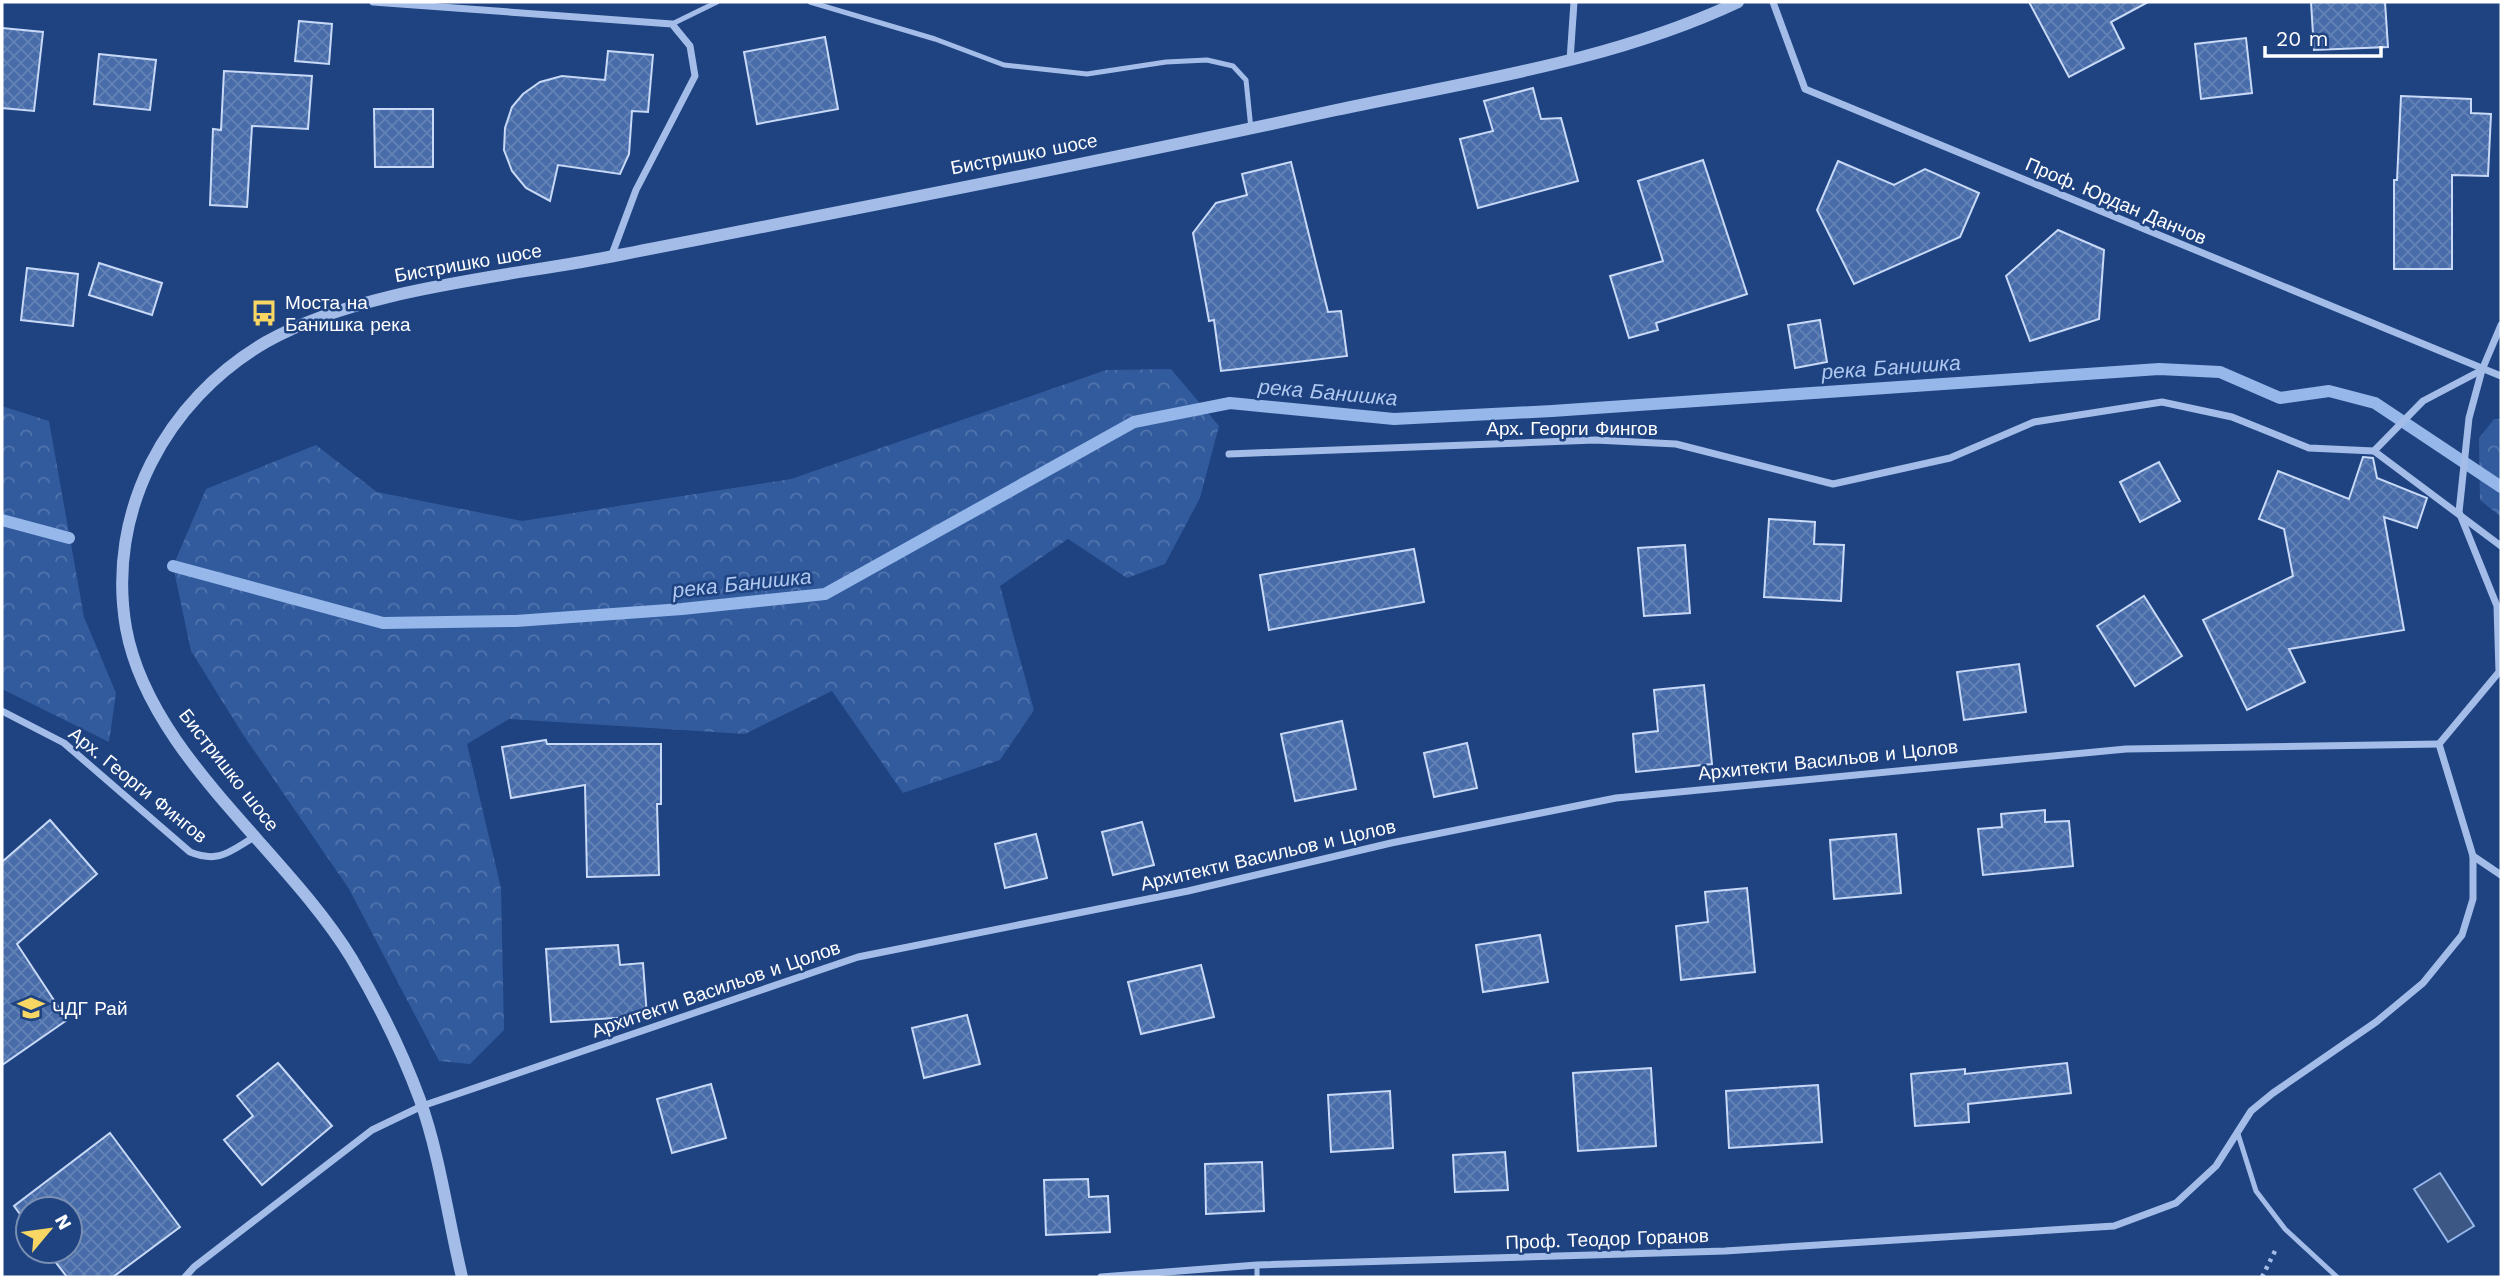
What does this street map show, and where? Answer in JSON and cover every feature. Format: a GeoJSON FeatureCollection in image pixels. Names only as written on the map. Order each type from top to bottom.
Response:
{"type":"FeatureCollection","features":[{"type":"Feature","properties":{"kind":"street"},"geometry":{"type":"LineString","coordinates":[[373,2],[672,24],[690,46],[695,76],[636,190],[611,257]]}},
{"type":"Feature","properties":{"kind":"street"},"geometry":{"type":"LineString","coordinates":[[1570,60],[1574,2]]}},
{"type":"Feature","properties":{"kind":"street","name":"Бистришко шосе"},"geometry":{"type":"LineString","coordinates":[[462,1277],[422,1106],[391,1030],[349,954],[303,891],[173,736],[141,679],[126,628],[122,576],[127,522],[143,477],[166,433],[197,396],[229,367],[267,341],[310,321],[383,298],[611,257],[1251,129],[1570,60],[1640,40],[1738,2]]}},
{"type":"Feature","properties":{"kind":"street","name":"Проф. Юрдан Данчов"},"geometry":{"type":"LineString","coordinates":[[1773,2],[1805,89],[2501,376]]}},
{"type":"Feature","properties":{"kind":"street"},"geometry":{"type":"LineString","coordinates":[[2439,744],[2499,672],[2497,606],[2459,512],[2469,418],[2482,370],[2501,326]]}},
{"type":"Feature","properties":{"kind":"street"},"geometry":{"type":"LineString","coordinates":[[2482,370],[2423,401],[2374,451],[2501,546]]}},
{"type":"Feature","properties":{"kind":"street","name":"Арх. Георги Фингов"},"geometry":{"type":"LineString","coordinates":[[1229,454],[1594,440],[1676,444],[1833,484],[1950,458],[2034,422],[2162,402],[2232,417],[2309,448],[2374,451]]}},
{"type":"Feature","properties":{"kind":"street","name":"Арх. Георги Фингов"},"geometry":{"type":"LineString","coordinates":[[2,711],[64,743],[190,852],[208,859],[226,854],[256,836]]}},
{"type":"Feature","properties":{"kind":"street","name":"Проф. Теодор Горанов"},"geometry":{"type":"LineString","coordinates":[[1101,1277],[1257,1265],[1725,1251],[2114,1226],[2176,1203],[2216,1166],[2251,1111],[2376,1023],[2423,983],[2462,935],[2473,899],[2473,856],[2439,744]]}},
{"type":"Feature","properties":{"kind":"street","name":"Архитекти Васильов и Цолов"},"geometry":{"type":"LineString","coordinates":[[185,1277],[194,1266],[372,1129],[422,1106],[858,957],[1188,891],[1391,843],[1616,798],[2126,749],[2439,744]]}},
{"type":"Feature","properties":{"kind":"street"},"geometry":{"type":"LineString","coordinates":[[2473,856],[2501,875]]}},
{"type":"Feature","properties":{"kind":"lane"},"geometry":{"type":"LineString","coordinates":[[672,24],[717,2]]}},
{"type":"Feature","properties":{"kind":"lane"},"geometry":{"type":"LineString","coordinates":[[810,2],[935,39],[1004,65],[1087,74],[1166,62],[1207,60],[1233,66],[1246,80],[1251,129]]}},
{"type":"Feature","properties":{"kind":"lane"},"geometry":{"type":"LineString","coordinates":[[2238,1134],[2256,1192],[2285,1229],[2337,1277]]}},
{"type":"Feature","properties":{"kind":"lane"},"geometry":{"type":"LineString","coordinates":[[1257,1265],[1257,1277]]}},
{"type":"Feature","properties":{"kind":"green space"},"geometry":{"type":"Polygon","coordinates":[[[1171,369],[1219,426],[1200,498],[1165,564],[1127,578],[1068,539],[1000,586],[1034,710],[1000,760],[903,793],[832,691],[745,734],[509,719],[467,744],[501,888],[504,1030],[470,1064],[439,1061],[349,889],[242,733],[191,651],[173,566],[206,489],[316,445],[377,492],[522,521],[791,479],[1106,370],[1171,369]]]}},
{"type":"Feature","properties":{"kind":"green space"},"geometry":{"type":"Polygon","coordinates":[[[2,406],[49,421],[84,617],[116,693],[109,742],[2,689],[2,406]]]}},
{"type":"Feature","properties":{"kind":"green space"},"geometry":{"type":"Polygon","coordinates":[[[2494,419],[2501,419],[2501,517],[2480,500],[2479,438],[2494,419]]]}},
{"type":"Feature","properties":{"kind":"shaded area"},"geometry":{"type":"Polygon","coordinates":[[[2440,1173],[2474,1226],[2448,1242],[2414,1189],[2440,1173]]]}},
{"type":"Feature","properties":{"kind":"building"},"geometry":{"type":"Polygon","coordinates":[[[2029,2],[2148,2],[2111,22],[2124,48],[2069,77],[2029,2]]]}},
{"type":"Feature","properties":{"kind":"building"},"geometry":{"type":"Polygon","coordinates":[[[2311,2],[2385,2],[2388,47],[2314,50],[2311,2]]]}},
{"type":"Feature","properties":{"kind":"building"},"geometry":{"type":"Polygon","coordinates":[[[299,21],[332,24],[329,64],[295,61],[299,21]]]}},
{"type":"Feature","properties":{"kind":"building"},"geometry":{"type":"Polygon","coordinates":[[[2,28],[43,32],[34,111],[2,108],[2,28]]]}},
{"type":"Feature","properties":{"kind":"building"},"geometry":{"type":"Polygon","coordinates":[[[825,37],[838,109],[757,124],[744,52],[825,37]]]}},
{"type":"Feature","properties":{"kind":"building"},"geometry":{"type":"Polygon","coordinates":[[[2246,38],[2252,93],[2201,99],[2195,44],[2246,38]]]}},
{"type":"Feature","properties":{"kind":"building"},"geometry":{"type":"Polygon","coordinates":[[[608,51],[653,55],[648,112],[632,111],[629,154],[620,174],[558,165],[550,201],[526,188],[512,171],[504,150],[505,128],[512,107],[523,94],[540,82],[562,76],[605,80],[608,51]]]}},
{"type":"Feature","properties":{"kind":"building"},"geometry":{"type":"Polygon","coordinates":[[[99,54],[156,60],[150,110],[94,104],[99,54]]]}},
{"type":"Feature","properties":{"kind":"building"},"geometry":{"type":"Polygon","coordinates":[[[224,71],[312,76],[308,129],[252,126],[247,207],[210,205],[213,129],[221,130],[224,71]]]}},
{"type":"Feature","properties":{"kind":"building"},"geometry":{"type":"Polygon","coordinates":[[[1533,88],[1541,119],[1561,118],[1578,181],[1478,208],[1460,139],[1493,131],[1484,101],[1533,88]]]}},
{"type":"Feature","properties":{"kind":"building"},"geometry":{"type":"Polygon","coordinates":[[[2401,96],[2471,99],[2471,113],[2491,114],[2488,176],[2452,175],[2452,269],[2394,269],[2394,180],[2397,180],[2401,96]]]}},
{"type":"Feature","properties":{"kind":"building"},"geometry":{"type":"Polygon","coordinates":[[[374,109],[433,109],[433,167],[375,167],[374,109]]]}},
{"type":"Feature","properties":{"kind":"building"},"geometry":{"type":"Polygon","coordinates":[[[1703,160],[1747,294],[1656,323],[1658,330],[1629,338],[1610,276],[1663,261],[1638,181],[1703,160]]]}},
{"type":"Feature","properties":{"kind":"building"},"geometry":{"type":"Polygon","coordinates":[[[1838,161],[1894,185],[1925,169],[1979,193],[1960,237],[1854,284],[1817,210],[1838,161]]]}},
{"type":"Feature","properties":{"kind":"building"},"geometry":{"type":"Polygon","coordinates":[[[1291,162],[1328,312],[1341,311],[1347,356],[1221,371],[1214,320],[1209,321],[1193,233],[1216,203],[1247,195],[1242,174],[1291,162]]]}},
{"type":"Feature","properties":{"kind":"building"},"geometry":{"type":"Polygon","coordinates":[[[2058,230],[2104,250],[2099,319],[2030,341],[2006,276],[2058,230]]]}},
{"type":"Feature","properties":{"kind":"building"},"geometry":{"type":"Polygon","coordinates":[[[99,263],[162,283],[152,315],[89,295],[99,263]]]}},
{"type":"Feature","properties":{"kind":"building"},"geometry":{"type":"Polygon","coordinates":[[[27,268],[78,274],[73,326],[21,320],[27,268]]]}},
{"type":"Feature","properties":{"kind":"building"},"geometry":{"type":"Polygon","coordinates":[[[1820,320],[1827,362],[1795,368],[1788,325],[1820,320]]]}},
{"type":"Feature","properties":{"kind":"building"},"geometry":{"type":"Polygon","coordinates":[[[2363,457],[2373,458],[2377,478],[2427,498],[2417,528],[2384,517],[2404,630],[2289,649],[2305,682],[2247,710],[2203,620],[2293,576],[2284,529],[2259,519],[2278,471],[2349,499],[2363,457]]]}},
{"type":"Feature","properties":{"kind":"building"},"geometry":{"type":"Polygon","coordinates":[[[2159,462],[2180,501],[2140,522],[2120,482],[2159,462]]]}},
{"type":"Feature","properties":{"kind":"building"},"geometry":{"type":"Polygon","coordinates":[[[1769,519],[1815,522],[1814,544],[1844,545],[1841,601],[1764,597],[1769,519]]]}},
{"type":"Feature","properties":{"kind":"building"},"geometry":{"type":"Polygon","coordinates":[[[1685,545],[1690,613],[1644,616],[1638,548],[1685,545]]]}},
{"type":"Feature","properties":{"kind":"building"},"geometry":{"type":"Polygon","coordinates":[[[1414,549],[1424,602],[1269,630],[1260,575],[1414,549]]]}},
{"type":"Feature","properties":{"kind":"building"},"geometry":{"type":"Polygon","coordinates":[[[2144,596],[2182,656],[2135,686],[2097,626],[2144,596]]]}},
{"type":"Feature","properties":{"kind":"building"},"geometry":{"type":"Polygon","coordinates":[[[2019,664],[2026,712],[1964,720],[1957,672],[2019,664]]]}},
{"type":"Feature","properties":{"kind":"building"},"geometry":{"type":"Polygon","coordinates":[[[1704,685],[1712,764],[1636,772],[1633,734],[1658,731],[1654,690],[1704,685]]]}},
{"type":"Feature","properties":{"kind":"building"},"geometry":{"type":"Polygon","coordinates":[[[1342,721],[1356,789],[1295,801],[1281,734],[1342,721]]]}},
{"type":"Feature","properties":{"kind":"building"},"geometry":{"type":"Polygon","coordinates":[[[546,740],[547,744],[661,744],[661,804],[657,804],[659,875],[587,877],[585,785],[511,798],[502,747],[546,740]]]}},
{"type":"Feature","properties":{"kind":"building"},"geometry":{"type":"Polygon","coordinates":[[[1467,743],[1477,788],[1434,797],[1424,753],[1467,743]]]}},
{"type":"Feature","properties":{"kind":"building"},"geometry":{"type":"Polygon","coordinates":[[[2045,810],[2045,822],[2069,821],[2073,866],[1983,875],[1978,829],[2002,827],[2001,814],[2045,810]]]}},
{"type":"Feature","properties":{"kind":"building"},"geometry":{"type":"Polygon","coordinates":[[[50,820],[97,874],[17,944],[67,1020],[2,1065],[2,862],[50,820]]]}},
{"type":"Feature","properties":{"kind":"building"},"geometry":{"type":"Polygon","coordinates":[[[1142,822],[1154,865],[1113,875],[1102,832],[1142,822]]]}},
{"type":"Feature","properties":{"kind":"building"},"geometry":{"type":"Polygon","coordinates":[[[1036,834],[1047,878],[1005,888],[995,844],[1036,834]]]}},
{"type":"Feature","properties":{"kind":"building"},"geometry":{"type":"Polygon","coordinates":[[[1896,834],[1901,893],[1834,899],[1830,840],[1896,834]]]}},
{"type":"Feature","properties":{"kind":"building"},"geometry":{"type":"Polygon","coordinates":[[[1747,888],[1755,972],[1681,980],[1676,926],[1708,922],[1705,892],[1747,888]]]}},
{"type":"Feature","properties":{"kind":"building"},"geometry":{"type":"Polygon","coordinates":[[[1540,935],[1548,982],[1483,992],[1476,945],[1540,935]]]}},
{"type":"Feature","properties":{"kind":"building"},"geometry":{"type":"Polygon","coordinates":[[[618,945],[620,965],[643,963],[647,1016],[551,1022],[546,949],[618,945]]]}},
{"type":"Feature","properties":{"kind":"building"},"geometry":{"type":"Polygon","coordinates":[[[1201,965],[1214,1017],[1141,1034],[1128,982],[1201,965]]]}},
{"type":"Feature","properties":{"kind":"building"},"geometry":{"type":"Polygon","coordinates":[[[967,1015],[980,1064],[924,1078],[912,1028],[967,1015]]]}},
{"type":"Feature","properties":{"kind":"building"},"geometry":{"type":"Polygon","coordinates":[[[278,1063],[332,1126],[262,1185],[224,1140],[253,1116],[237,1096],[278,1063]]]}},
{"type":"Feature","properties":{"kind":"building"},"geometry":{"type":"Polygon","coordinates":[[[2067,1063],[2071,1093],[1968,1104],[1969,1122],[1915,1126],[1911,1074],[1965,1069],[1965,1074],[2067,1063]]]}},
{"type":"Feature","properties":{"kind":"building"},"geometry":{"type":"Polygon","coordinates":[[[1651,1068],[1656,1146],[1578,1151],[1573,1073],[1651,1068]]]}},
{"type":"Feature","properties":{"kind":"building"},"geometry":{"type":"Polygon","coordinates":[[[711,1084],[726,1138],[672,1153],[657,1099],[711,1084]]]}},
{"type":"Feature","properties":{"kind":"building"},"geometry":{"type":"Polygon","coordinates":[[[1818,1085],[1822,1142],[1729,1148],[1726,1091],[1818,1085]]]}},
{"type":"Feature","properties":{"kind":"building"},"geometry":{"type":"Polygon","coordinates":[[[1390,1091],[1393,1148],[1331,1152],[1328,1095],[1390,1091]]]}},
{"type":"Feature","properties":{"kind":"building"},"geometry":{"type":"Polygon","coordinates":[[[110,1133],[180,1227],[113,1277],[67,1277],[58,1265],[84,1265],[84,1195],[28,1195],[110,1133]]]}},
{"type":"Feature","properties":{"kind":"building"},"geometry":{"type":"Polygon","coordinates":[[[1505,1152],[1508,1190],[1455,1192],[1453,1155],[1505,1152]]]}},
{"type":"Feature","properties":{"kind":"building"},"geometry":{"type":"Polygon","coordinates":[[[1262,1162],[1264,1211],[1206,1214],[1205,1164],[1262,1162]]]}},
{"type":"Feature","properties":{"kind":"building"},"geometry":{"type":"Polygon","coordinates":[[[1088,1179],[1089,1197],[1108,1196],[1110,1232],[1046,1235],[1044,1180],[1088,1179]]]}},
{"type":"Feature","properties":{"kind":"waterway","name":"река Банишка"},"geometry":{"type":"LineString","coordinates":[[173,566],[383,623],[516,621],[682,609],[825,594],[1134,422],[1230,403],[1394,419],[1552,411],[2159,369],[2220,372],[2280,398],[2329,391],[2375,403],[2501,487]]}},
{"type":"Feature","properties":{"kind":"waterway","name":"река Банишка"},"geometry":{"type":"LineString","coordinates":[[2,520],[69,538]]}},
{"type":"Feature","properties":{"kind":"place","name":"Моста на Банишка река"},"geometry":{"type":"Point","coordinates":[264,313]}},
{"type":"Feature","properties":{"kind":"place","name":"ЧДГ Рай"},"geometry":{"type":"Point","coordinates":[31,1008]}}]}
